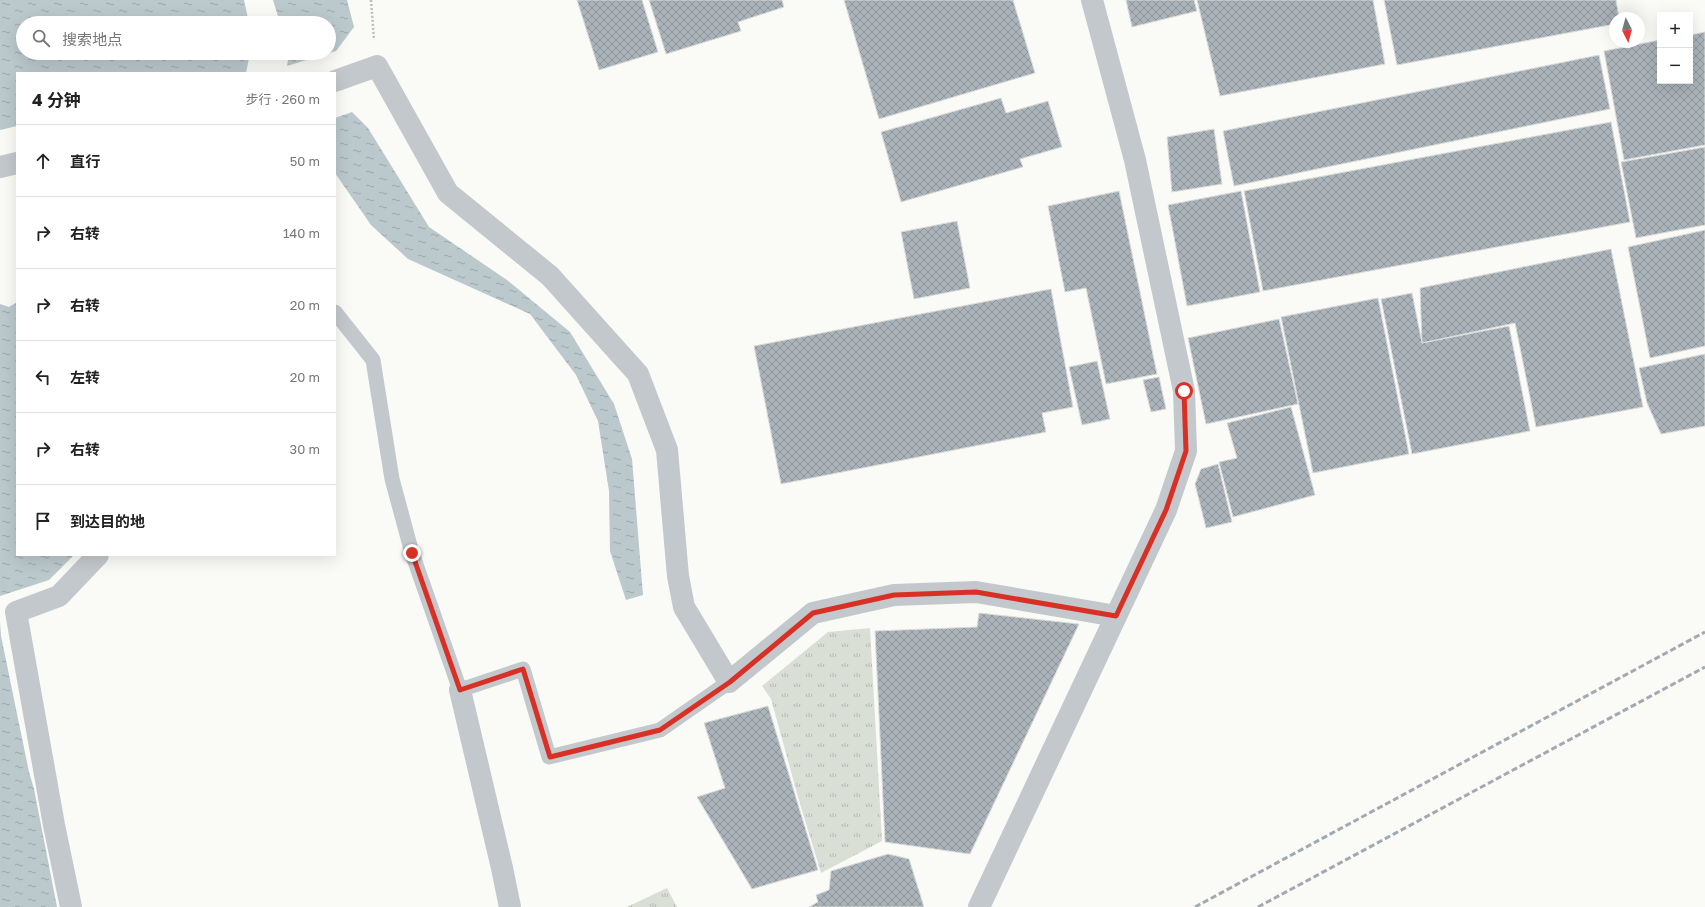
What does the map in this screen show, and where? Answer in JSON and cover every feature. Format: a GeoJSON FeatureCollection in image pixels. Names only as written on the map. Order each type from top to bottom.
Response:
{"type":"FeatureCollection","features":[{"type":"Feature","properties":{"kind":"street"},"geometry":{"type":"LineString","coordinates":[[979,907],[1166,510],[1186,451],[1184,391],[1135,160],[1092,0]]}},
{"type":"Feature","properties":{"kind":"street"},"geometry":{"type":"LineString","coordinates":[[336,81],[377,66],[448,193],[550,276],[638,374],[667,450],[678,576],[684,607],[730,682],[813,613],[894,595],[976,592],[1116,616]]}},
{"type":"Feature","properties":{"kind":"street"},"geometry":{"type":"LineString","coordinates":[[0,167],[16,162]]}},
{"type":"Feature","properties":{"kind":"street"},"geometry":{"type":"LineString","coordinates":[[71,907],[54,825],[16,612],[59,596],[97,556]]}},
{"type":"Feature","properties":{"kind":"street"},"geometry":{"type":"LineString","coordinates":[[460,690],[510,907]]}},
{"type":"Feature","properties":{"kind":"lane"},"geometry":{"type":"LineString","coordinates":[[336,313],[373,360],[392,479],[412,553],[460,690],[523,669],[550,757],[660,730],[730,682]]}},
{"type":"Feature","properties":{"kind":"path"},"geometry":{"type":"LineString","coordinates":[[371,0],[371,20],[377,66]]}},
{"type":"Feature","properties":{"kind":"green space"},"geometry":{"type":"Polygon","coordinates":[[[870,628],[882,841],[821,873],[771,699],[762,686],[828,632],[870,628]]]}},
{"type":"Feature","properties":{"kind":"green space"},"geometry":{"type":"Polygon","coordinates":[[[667,888],[677,907],[627,907],[667,888]]]}},
{"type":"Feature","properties":{"kind":"water"},"geometry":{"type":"Polygon","coordinates":[[[0,0],[244,0],[247,16],[16,16],[16,60],[249,60],[246,72],[16,72],[16,126],[0,130],[0,0]]]}},
{"type":"Feature","properties":{"kind":"water"},"geometry":{"type":"Polygon","coordinates":[[[273,0],[347,0],[354,27],[336,51],[336,16],[278,16],[273,0]]]}},
{"type":"Feature","properties":{"kind":"water"},"geometry":{"type":"Polygon","coordinates":[[[288,60],[306,60],[287,66],[288,60]]]}},
{"type":"Feature","properties":{"kind":"water"},"geometry":{"type":"Polygon","coordinates":[[[352,112],[368,128],[429,227],[507,280],[570,332],[614,404],[632,459],[643,595],[626,600],[610,551],[609,491],[598,421],[576,375],[530,314],[408,259],[371,225],[336,174],[336,118],[352,112]]]}},
{"type":"Feature","properties":{"kind":"water"},"geometry":{"type":"Polygon","coordinates":[[[16,303],[16,556],[73,556],[49,580],[0,596],[0,304],[9,307],[16,303]]]}},
{"type":"Feature","properties":{"kind":"water"},"geometry":{"type":"Polygon","coordinates":[[[0,622],[1,636],[29,772],[34,789],[57,907],[0,907],[0,622]]]}},
{"type":"Feature","properties":{"kind":"building"},"geometry":{"type":"Polygon","coordinates":[[[577,0],[642,0],[658,52],[599,70],[577,0]]]}},
{"type":"Feature","properties":{"kind":"building"},"geometry":{"type":"Polygon","coordinates":[[[649,0],[782,0],[784,7],[738,22],[741,31],[666,54],[649,0]]]}},
{"type":"Feature","properties":{"kind":"building"},"geometry":{"type":"Polygon","coordinates":[[[844,0],[1013,0],[1035,73],[879,119],[844,0]]]}},
{"type":"Feature","properties":{"kind":"building"},"geometry":{"type":"Polygon","coordinates":[[[1126,0],[1194,0],[1197,11],[1132,27],[1126,0]]]}},
{"type":"Feature","properties":{"kind":"building"},"geometry":{"type":"Polygon","coordinates":[[[1197,0],[1373,0],[1385,64],[1220,96],[1197,0]]]}},
{"type":"Feature","properties":{"kind":"building"},"geometry":{"type":"Polygon","coordinates":[[[1384,0],[1616,0],[1618,12],[1609,12],[1609,25],[1397,65],[1384,0]]]}},
{"type":"Feature","properties":{"kind":"building"},"geometry":{"type":"Polygon","coordinates":[[[1705,32],[1705,145],[1624,160],[1604,51],[1619,48],[1645,48],[1645,43],[1657,41],[1657,84],[1693,84],[1693,34],[1705,32]]]}},
{"type":"Feature","properties":{"kind":"building"},"geometry":{"type":"Polygon","coordinates":[[[1599,55],[1610,109],[1234,186],[1223,131],[1599,55]]]}},
{"type":"Feature","properties":{"kind":"building"},"geometry":{"type":"Polygon","coordinates":[[[1001,98],[1006,113],[1048,101],[1062,147],[1020,159],[1023,167],[901,202],[881,132],[1001,98]]]}},
{"type":"Feature","properties":{"kind":"building"},"geometry":{"type":"Polygon","coordinates":[[[1611,122],[1630,222],[1263,291],[1244,191],[1611,122]]]}},
{"type":"Feature","properties":{"kind":"building"},"geometry":{"type":"Polygon","coordinates":[[[1214,129],[1222,184],[1172,192],[1167,137],[1214,129]]]}},
{"type":"Feature","properties":{"kind":"building"},"geometry":{"type":"Polygon","coordinates":[[[1705,147],[1705,225],[1636,238],[1621,162],[1705,147]]]}},
{"type":"Feature","properties":{"kind":"building"},"geometry":{"type":"Polygon","coordinates":[[[1119,191],[1157,374],[1106,384],[1086,288],[1065,292],[1048,206],[1119,191]]]}},
{"type":"Feature","properties":{"kind":"building"},"geometry":{"type":"Polygon","coordinates":[[[1241,191],[1260,292],[1187,306],[1168,205],[1241,191]]]}},
{"type":"Feature","properties":{"kind":"building"},"geometry":{"type":"Polygon","coordinates":[[[957,221],[970,288],[914,299],[901,232],[957,221]]]}},
{"type":"Feature","properties":{"kind":"building"},"geometry":{"type":"Polygon","coordinates":[[[1705,230],[1705,346],[1650,358],[1628,247],[1705,230]]]}},
{"type":"Feature","properties":{"kind":"building"},"geometry":{"type":"Polygon","coordinates":[[[1611,249],[1643,407],[1536,427],[1515,323],[1422,343],[1420,288],[1611,249]]]}},
{"type":"Feature","properties":{"kind":"building"},"geometry":{"type":"Polygon","coordinates":[[[1051,289],[1073,407],[1042,413],[1046,432],[781,484],[754,346],[1051,289]]]}},
{"type":"Feature","properties":{"kind":"building"},"geometry":{"type":"Polygon","coordinates":[[[1412,293],[1422,343],[1509,326],[1530,431],[1412,454],[1381,299],[1412,293]]]}},
{"type":"Feature","properties":{"kind":"building"},"geometry":{"type":"Polygon","coordinates":[[[1378,298],[1409,454],[1313,473],[1281,317],[1378,298]]]}},
{"type":"Feature","properties":{"kind":"building"},"geometry":{"type":"Polygon","coordinates":[[[1279,319],[1298,404],[1206,424],[1188,338],[1279,319]]]}},
{"type":"Feature","properties":{"kind":"building"},"geometry":{"type":"Polygon","coordinates":[[[1705,354],[1705,426],[1661,434],[1647,403],[1639,368],[1705,354]]]}},
{"type":"Feature","properties":{"kind":"building"},"geometry":{"type":"Polygon","coordinates":[[[1097,361],[1110,419],[1082,425],[1069,367],[1097,361]]]}},
{"type":"Feature","properties":{"kind":"building"},"geometry":{"type":"Polygon","coordinates":[[[1159,377],[1166,409],[1151,412],[1143,380],[1159,377]]]}},
{"type":"Feature","properties":{"kind":"building"},"geometry":{"type":"Polygon","coordinates":[[[1291,407],[1315,495],[1233,517],[1219,462],[1237,458],[1227,423],[1291,407]]]}},
{"type":"Feature","properties":{"kind":"building"},"geometry":{"type":"Polygon","coordinates":[[[1218,464],[1232,522],[1206,528],[1195,484],[1201,469],[1218,464]]]}},
{"type":"Feature","properties":{"kind":"building"},"geometry":{"type":"Polygon","coordinates":[[[979,613],[1079,624],[970,854],[885,842],[875,631],[977,627],[979,613]]]}},
{"type":"Feature","properties":{"kind":"building"},"geometry":{"type":"Polygon","coordinates":[[[768,706],[818,870],[752,889],[697,797],[725,788],[704,723],[768,706]]]}},
{"type":"Feature","properties":{"kind":"building"},"geometry":{"type":"Polygon","coordinates":[[[888,854],[909,859],[924,907],[809,907],[818,902],[816,895],[829,890],[831,871],[888,854]]]}},
{"type":"Feature","properties":{"kind":"railway"},"geometry":{"type":"LineString","coordinates":[[1195,907],[1705,632]]}},
{"type":"Feature","properties":{"kind":"railway"},"geometry":{"type":"LineString","coordinates":[[1258,907],[1705,667]]}},
{"type":"Feature","properties":{"kind":"route"},"geometry":{"type":"LineString","coordinates":[[412,553],[460,690],[523,669],[550,757],[660,730],[730,682],[813,613],[894,595],[976,592],[1116,616],[1166,510],[1186,451],[1184,391]]}}]}
